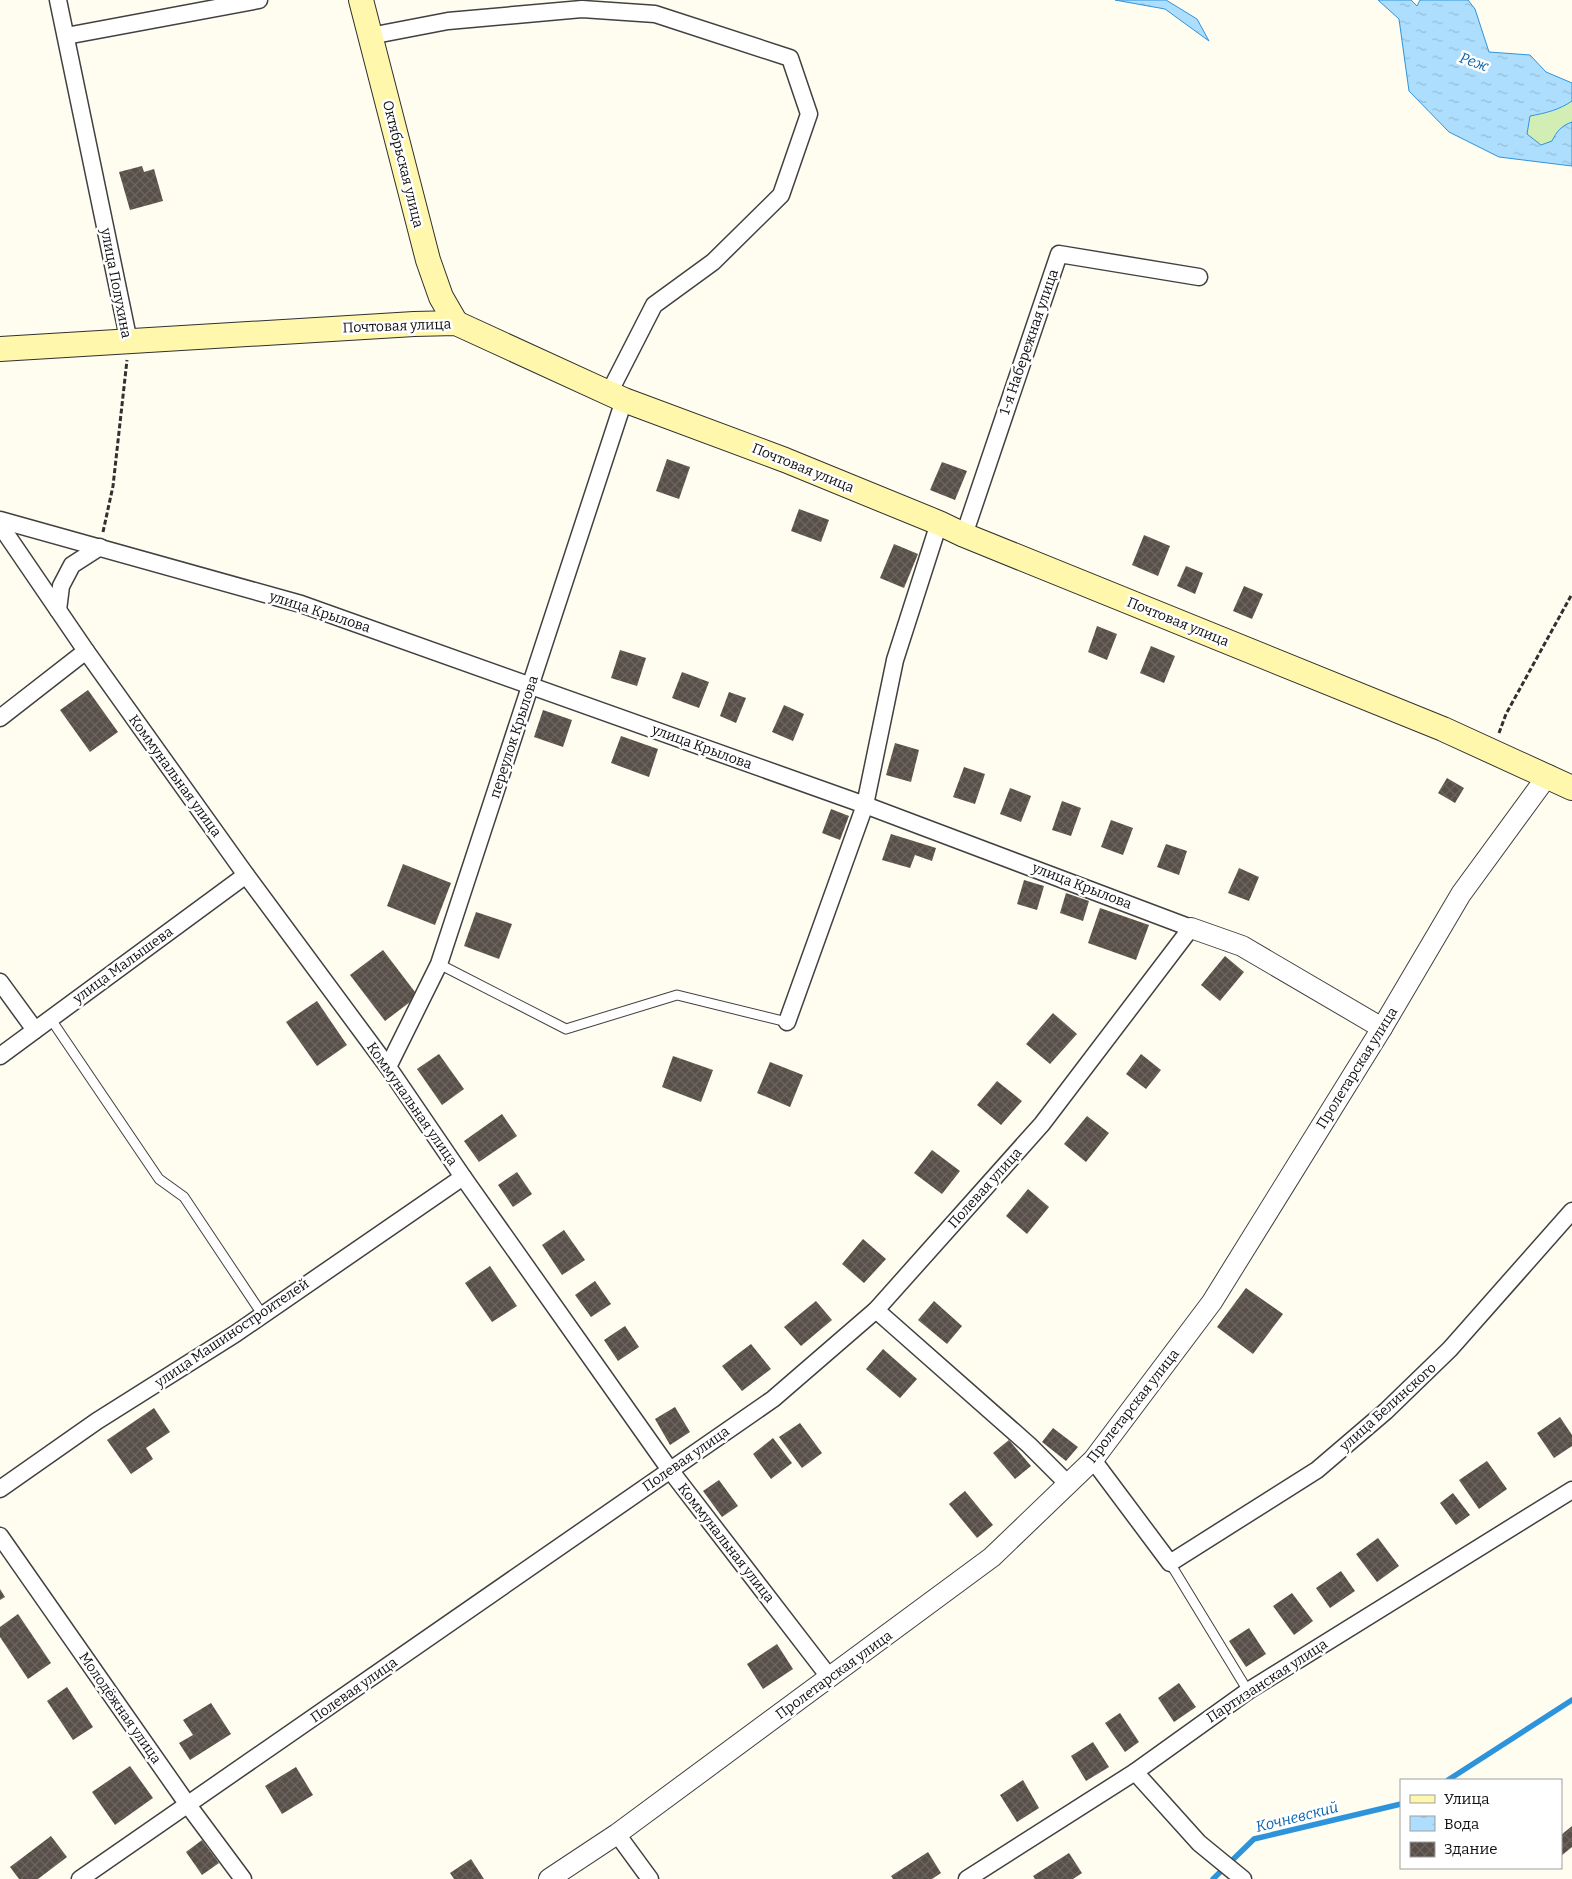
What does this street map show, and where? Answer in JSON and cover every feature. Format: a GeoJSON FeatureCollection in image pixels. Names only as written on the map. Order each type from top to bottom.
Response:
{"type":"FeatureCollection","features":[{"type":"Feature","properties":{"kind":"main road","name":"Октябрьская улица"},"geometry":{"type":"LineString","coordinates":[[361,0],[428,260],[441,297],[456,323]]}},
{"type":"Feature","properties":{"kind":"main road","name":"Почтовая улица"},"geometry":{"type":"LineString","coordinates":[[0,349],[456,323],[617,396],[785,460],[964,535],[1443,729],[1548,775],[1572,788]]}},
{"type":"Feature","properties":{"kind":"street","name":"улица Полухина"},"geometry":{"type":"LineString","coordinates":[[58,0],[129,342]]}},
{"type":"Feature","properties":{"kind":"street"},"geometry":{"type":"LineString","coordinates":[[66,36],[259,0]]}},
{"type":"Feature","properties":{"kind":"street","name":"переулок Крылова"},"geometry":{"type":"LineString","coordinates":[[370,36],[448,21],[582,9],[656,14],[790,58],[809,114],[781,195],[713,262],[654,305],[617,396],[531,686],[439,964],[388,1067]]}},
{"type":"Feature","properties":{"kind":"street","name":"1-я Набережная улица"},"geometry":{"type":"LineString","coordinates":[[964,535],[1060,254],[1199,277]]}},
{"type":"Feature","properties":{"kind":"street","name":"улица Крылова"},"geometry":{"type":"LineString","coordinates":[[0,520],[301,604],[865,805],[1242,946],[1382,1028]]}},
{"type":"Feature","properties":{"kind":"street"},"geometry":{"type":"LineString","coordinates":[[787,1022],[865,805],[895,660],[939,523]]}},
{"type":"Feature","properties":{"kind":"street","name":"Коммунальная улица"},"geometry":{"type":"LineString","coordinates":[[0,525],[86,651],[246,875],[388,1067],[463,1177],[670,1470],[830,1678]]}},
{"type":"Feature","properties":{"kind":"street"},"geometry":{"type":"LineString","coordinates":[[58,610],[60,586],[72,565],[100,548]]}},
{"type":"Feature","properties":{"kind":"street"},"geometry":{"type":"LineString","coordinates":[[0,718],[86,651]]}},
{"type":"Feature","properties":{"kind":"street","name":"Пролетарская улица"},"geometry":{"type":"LineString","coordinates":[[549,1879],[617,1834],[992,1557],[1093,1460],[1212,1302],[1382,1028],[1461,894],[1548,775]]}},
{"type":"Feature","properties":{"kind":"street","name":"улица Малышева"},"geometry":{"type":"LineString","coordinates":[[0,1056],[246,875]]}},
{"type":"Feature","properties":{"kind":"street","name":"Полевая улица"},"geometry":{"type":"LineString","coordinates":[[80,1879],[773,1399],[876,1310],[1042,1124],[1191,928]]}},
{"type":"Feature","properties":{"kind":"street"},"geometry":{"type":"LineString","coordinates":[[0,982],[35,1030]]}},
{"type":"Feature","properties":{"kind":"street","name":"улица Машиностроителей"},"geometry":{"type":"LineString","coordinates":[[0,1488],[97,1421],[235,1334],[463,1177]]}},
{"type":"Feature","properties":{"kind":"street","name":"улица Белинского"},"geometry":{"type":"LineString","coordinates":[[1170,1564],[1317,1470],[1386,1411],[1450,1349],[1572,1211]]}},
{"type":"Feature","properties":{"kind":"street"},"geometry":{"type":"LineString","coordinates":[[876,1310],[1029,1445],[1068,1484]]}},
{"type":"Feature","properties":{"kind":"street"},"geometry":{"type":"LineString","coordinates":[[1093,1460],[1170,1564]]}},
{"type":"Feature","properties":{"kind":"street","name":"Партизанская улица"},"geometry":{"type":"LineString","coordinates":[[967,1879],[1135,1772],[1248,1691],[1572,1490]]}},
{"type":"Feature","properties":{"kind":"street","name":"Молодёжная улица"},"geometry":{"type":"LineString","coordinates":[[0,1536],[188,1805],[243,1879]]}},
{"type":"Feature","properties":{"kind":"street"},"geometry":{"type":"LineString","coordinates":[[1135,1772],[1199,1843],[1243,1879]]}},
{"type":"Feature","properties":{"kind":"street"},"geometry":{"type":"LineString","coordinates":[[617,1834],[650,1879]]}},
{"type":"Feature","properties":{"kind":"lane"},"geometry":{"type":"LineString","coordinates":[[439,964],[566,1029],[677,995],[787,1022]]}},
{"type":"Feature","properties":{"kind":"lane"},"geometry":{"type":"LineString","coordinates":[[50,1018],[159,1179],[184,1197],[262,1314]]}},
{"type":"Feature","properties":{"kind":"lane"},"geometry":{"type":"LineString","coordinates":[[1170,1564],[1248,1691]]}},
{"type":"Feature","properties":{"kind":"path","name":"улица Полухина"},"geometry":{"type":"LineString","coordinates":[[100,548],[113,486],[129,342]]}},
{"type":"Feature","properties":{"kind":"path"},"geometry":{"type":"LineString","coordinates":[[1492,750],[1506,714],[1572,594]]}},
{"type":"Feature","properties":{"kind":"green space"},"geometry":{"type":"Polygon","coordinates":[[[1572,101],[1572,122],[1560,129],[1552,141],[1541,145],[1527,134],[1530,116],[1552,111],[1572,101]]]}},
{"type":"Feature","properties":{"kind":"water"},"geometry":{"type":"Polygon","coordinates":[[[1115,0],[1166,0],[1197,19],[1209,41],[1165,9],[1115,0]]]}},
{"type":"Feature","properties":{"kind":"water","name":"Реж"},"geometry":{"type":"Polygon","coordinates":[[[1378,0],[1411,0],[1417,6],[1420,0],[1468,0],[1475,9],[1489,52],[1530,55],[1546,72],[1572,83],[1572,101],[1552,111],[1530,116],[1527,134],[1541,145],[1552,141],[1560,129],[1572,122],[1572,166],[1499,157],[1449,132],[1409,91],[1399,19],[1378,0]]]}},
{"type":"Feature","properties":{"kind":"building"},"geometry":{"type":"Polygon","coordinates":[[[142,166],[144,172],[154,169],[163,201],[130,210],[119,172],[142,166]]]}},
{"type":"Feature","properties":{"kind":"building"},"geometry":{"type":"Polygon","coordinates":[[[667,459],[690,467],[679,499],[656,491],[667,459]]]}},
{"type":"Feature","properties":{"kind":"building"},"geometry":{"type":"Polygon","coordinates":[[[942,462],[967,471],[955,500],[930,490],[942,462]]]}},
{"type":"Feature","properties":{"kind":"building"},"geometry":{"type":"Polygon","coordinates":[[[799,509],[829,520],[821,542],[791,531],[799,509]]]}},
{"type":"Feature","properties":{"kind":"building"},"geometry":{"type":"Polygon","coordinates":[[[1144,535],[1170,546],[1158,576],[1132,565],[1144,535]]]}},
{"type":"Feature","properties":{"kind":"building"},"geometry":{"type":"Polygon","coordinates":[[[894,544],[918,554],[904,588],[880,578],[894,544]]]}},
{"type":"Feature","properties":{"kind":"building"},"geometry":{"type":"Polygon","coordinates":[[[1186,566],[1203,573],[1195,594],[1177,586],[1186,566]]]}},
{"type":"Feature","properties":{"kind":"building"},"geometry":{"type":"Polygon","coordinates":[[[1244,586],[1263,594],[1252,619],[1233,611],[1244,586]]]}},
{"type":"Feature","properties":{"kind":"building"},"geometry":{"type":"Polygon","coordinates":[[[1097,626],[1117,634],[1107,660],[1088,652],[1097,626]]]}},
{"type":"Feature","properties":{"kind":"building"},"geometry":{"type":"Polygon","coordinates":[[[1151,646],[1175,656],[1164,683],[1140,673],[1151,646]]]}},
{"type":"Feature","properties":{"kind":"building"},"geometry":{"type":"Polygon","coordinates":[[[620,650],[646,658],[637,686],[611,678],[620,650]]]}},
{"type":"Feature","properties":{"kind":"building"},"geometry":{"type":"Polygon","coordinates":[[[682,672],[709,682],[699,708],[672,698],[682,672]]]}},
{"type":"Feature","properties":{"kind":"building"},"geometry":{"type":"Polygon","coordinates":[[[88,690],[118,732],[90,752],[60,710],[88,690]]]}},
{"type":"Feature","properties":{"kind":"building"},"geometry":{"type":"Polygon","coordinates":[[[729,692],[746,698],[736,723],[720,716],[729,692]]]}},
{"type":"Feature","properties":{"kind":"building"},"geometry":{"type":"Polygon","coordinates":[[[784,705],[804,714],[793,741],[772,732],[784,705]]]}},
{"type":"Feature","properties":{"kind":"building"},"geometry":{"type":"Polygon","coordinates":[[[543,710],[572,720],[563,747],[534,737],[543,710]]]}},
{"type":"Feature","properties":{"kind":"building"},"geometry":{"type":"Polygon","coordinates":[[[621,736],[658,749],[649,777],[611,763],[621,736]]]}},
{"type":"Feature","properties":{"kind":"building"},"geometry":{"type":"Polygon","coordinates":[[[895,743],[919,750],[911,782],[886,775],[895,743]]]}},
{"type":"Feature","properties":{"kind":"building"},"geometry":{"type":"Polygon","coordinates":[[[964,767],[985,774],[975,804],[953,797],[964,767]]]}},
{"type":"Feature","properties":{"kind":"building"},"geometry":{"type":"Polygon","coordinates":[[[1447,778],[1464,788],[1455,803],[1438,793],[1447,778]]]}},
{"type":"Feature","properties":{"kind":"building"},"geometry":{"type":"Polygon","coordinates":[[[1010,788],[1031,796],[1021,822],[1000,814],[1010,788]]]}},
{"type":"Feature","properties":{"kind":"building"},"geometry":{"type":"Polygon","coordinates":[[[1062,801],[1081,808],[1071,836],[1052,830],[1062,801]]]}},
{"type":"Feature","properties":{"kind":"building"},"geometry":{"type":"Polygon","coordinates":[[[831,809],[849,816],[840,840],[822,833],[831,809]]]}},
{"type":"Feature","properties":{"kind":"building"},"geometry":{"type":"Polygon","coordinates":[[[1111,820],[1133,828],[1123,855],[1101,847],[1111,820]]]}},
{"type":"Feature","properties":{"kind":"building"},"geometry":{"type":"Polygon","coordinates":[[[891,834],[936,848],[932,861],[915,855],[910,868],[882,860],[891,834]]]}},
{"type":"Feature","properties":{"kind":"building"},"geometry":{"type":"Polygon","coordinates":[[[1166,844],[1187,851],[1179,875],[1157,867],[1166,844]]]}},
{"type":"Feature","properties":{"kind":"building"},"geometry":{"type":"Polygon","coordinates":[[[403,864],[451,883],[435,925],[387,906],[403,864]]]}},
{"type":"Feature","properties":{"kind":"building"},"geometry":{"type":"Polygon","coordinates":[[[1239,868],[1259,877],[1249,901],[1228,893],[1239,868]]]}},
{"type":"Feature","properties":{"kind":"building"},"geometry":{"type":"Polygon","coordinates":[[[1024,880],[1044,886],[1037,910],[1017,904],[1024,880]]]}},
{"type":"Feature","properties":{"kind":"building"},"geometry":{"type":"Polygon","coordinates":[[[1066,893],[1089,901],[1083,921],[1060,913],[1066,893]]]}},
{"type":"Feature","properties":{"kind":"building"},"geometry":{"type":"Polygon","coordinates":[[[1100,908],[1149,925],[1136,960],[1088,943],[1100,908]]]}},
{"type":"Feature","properties":{"kind":"building"},"geometry":{"type":"Polygon","coordinates":[[[476,912],[512,924],[499,959],[464,946],[476,912]]]}},
{"type":"Feature","properties":{"kind":"building"},"geometry":{"type":"Polygon","coordinates":[[[383,950],[418,996],[385,1021],[350,975],[383,950]]]}},
{"type":"Feature","properties":{"kind":"building"},"geometry":{"type":"Polygon","coordinates":[[[1225,956],[1244,972],[1220,1001],[1201,985],[1225,956]]]}},
{"type":"Feature","properties":{"kind":"building"},"geometry":{"type":"Polygon","coordinates":[[[317,1001],[347,1045],[317,1066],[286,1022],[317,1001]]]}},
{"type":"Feature","properties":{"kind":"building"},"geometry":{"type":"Polygon","coordinates":[[[1053,1013],[1077,1034],[1050,1064],[1026,1044],[1053,1013]]]}},
{"type":"Feature","properties":{"kind":"building"},"geometry":{"type":"Polygon","coordinates":[[[439,1054],[464,1089],[442,1105],[417,1069],[439,1054]]]}},
{"type":"Feature","properties":{"kind":"building"},"geometry":{"type":"Polygon","coordinates":[[[1141,1054],[1161,1070],[1146,1089],[1126,1074],[1141,1054]]]}},
{"type":"Feature","properties":{"kind":"building"},"geometry":{"type":"Polygon","coordinates":[[[673,1056],[713,1070],[701,1102],[662,1087],[673,1056]]]}},
{"type":"Feature","properties":{"kind":"building"},"geometry":{"type":"Polygon","coordinates":[[[770,1062],[803,1075],[790,1107],[757,1093],[770,1062]]]}},
{"type":"Feature","properties":{"kind":"building"},"geometry":{"type":"Polygon","coordinates":[[[997,1081],[1022,1101],[1001,1125],[977,1105],[997,1081]]]}},
{"type":"Feature","properties":{"kind":"building"},"geometry":{"type":"Polygon","coordinates":[[[502,1114],[517,1136],[479,1162],[464,1141],[502,1114]]]}},
{"type":"Feature","properties":{"kind":"building"},"geometry":{"type":"Polygon","coordinates":[[[1087,1116],[1109,1133],[1086,1162],[1064,1144],[1087,1116]]]}},
{"type":"Feature","properties":{"kind":"building"},"geometry":{"type":"Polygon","coordinates":[[[932,1150],[960,1171],[942,1194],[914,1173],[932,1150]]]}},
{"type":"Feature","properties":{"kind":"building"},"geometry":{"type":"Polygon","coordinates":[[[517,1172],[532,1194],[513,1207],[498,1185],[517,1172]]]}},
{"type":"Feature","properties":{"kind":"building"},"geometry":{"type":"Polygon","coordinates":[[[1028,1189],[1049,1207],[1027,1234],[1006,1216],[1028,1189]]]}},
{"type":"Feature","properties":{"kind":"building"},"geometry":{"type":"Polygon","coordinates":[[[564,1230],[585,1260],[562,1275],[542,1245],[564,1230]]]}},
{"type":"Feature","properties":{"kind":"building"},"geometry":{"type":"Polygon","coordinates":[[[863,1239],[886,1259],[864,1283],[842,1264],[863,1239]]]}},
{"type":"Feature","properties":{"kind":"building"},"geometry":{"type":"Polygon","coordinates":[[[490,1266],[517,1306],[492,1322],[465,1283],[490,1266]]]}},
{"type":"Feature","properties":{"kind":"building"},"geometry":{"type":"Polygon","coordinates":[[[595,1281],[611,1304],[591,1317],[575,1295],[595,1281]]]}},
{"type":"Feature","properties":{"kind":"building"},"geometry":{"type":"Polygon","coordinates":[[[1246,1288],[1283,1314],[1253,1354],[1217,1327],[1246,1288]]]}},
{"type":"Feature","properties":{"kind":"building"},"geometry":{"type":"Polygon","coordinates":[[[816,1301],[832,1320],[801,1346],[784,1327],[816,1301]]]}},
{"type":"Feature","properties":{"kind":"building"},"geometry":{"type":"Polygon","coordinates":[[[934,1301],[962,1326],[947,1344],[918,1320],[934,1301]]]}},
{"type":"Feature","properties":{"kind":"building"},"geometry":{"type":"Polygon","coordinates":[[[625,1326],[639,1347],[618,1361],[604,1340],[625,1326]]]}},
{"type":"Feature","properties":{"kind":"building"},"geometry":{"type":"Polygon","coordinates":[[[751,1344],[771,1369],[742,1391],[722,1366],[751,1344]]]}},
{"type":"Feature","properties":{"kind":"building"},"geometry":{"type":"Polygon","coordinates":[[[883,1349],[917,1379],[900,1398],[866,1369],[883,1349]]]}},
{"type":"Feature","properties":{"kind":"building"},"geometry":{"type":"Polygon","coordinates":[[[675,1407],[690,1432],[670,1445],[655,1419],[675,1407]]]}},
{"type":"Feature","properties":{"kind":"building"},"geometry":{"type":"Polygon","coordinates":[[[154,1408],[170,1432],[146,1448],[153,1459],[131,1474],[107,1440],[154,1408]]]}},
{"type":"Feature","properties":{"kind":"building"},"geometry":{"type":"Polygon","coordinates":[[[1560,1417],[1572,1435],[1572,1446],[1554,1458],[1537,1433],[1560,1417]]]}},
{"type":"Feature","properties":{"kind":"building"},"geometry":{"type":"Polygon","coordinates":[[[800,1423],[822,1453],[802,1468],[779,1437],[800,1423]]]}},
{"type":"Feature","properties":{"kind":"building"},"geometry":{"type":"Polygon","coordinates":[[[1053,1428],[1078,1447],[1066,1461],[1042,1442],[1053,1428]]]}},
{"type":"Feature","properties":{"kind":"building"},"geometry":{"type":"Polygon","coordinates":[[[773,1438],[792,1463],[771,1479],[753,1454],[773,1438]]]}},
{"type":"Feature","properties":{"kind":"building"},"geometry":{"type":"Polygon","coordinates":[[[1009,1440],[1031,1466],[1015,1479],[993,1453],[1009,1440]]]}},
{"type":"Feature","properties":{"kind":"building"},"geometry":{"type":"Polygon","coordinates":[[[1487,1461],[1507,1489],[1479,1509],[1459,1480],[1487,1461]]]}},
{"type":"Feature","properties":{"kind":"building"},"geometry":{"type":"Polygon","coordinates":[[[719,1480],[738,1506],[722,1517],[703,1491],[719,1480]]]}},
{"type":"Feature","properties":{"kind":"building"},"geometry":{"type":"Polygon","coordinates":[[[965,1491],[993,1525],[977,1538],[949,1504],[965,1491]]]}},
{"type":"Feature","properties":{"kind":"building"},"geometry":{"type":"Polygon","coordinates":[[[1453,1493],[1470,1515],[1456,1525],[1440,1503],[1453,1493]]]}},
{"type":"Feature","properties":{"kind":"building"},"geometry":{"type":"Polygon","coordinates":[[[1378,1538],[1399,1566],[1377,1582],[1356,1554],[1378,1538]]]}},
{"type":"Feature","properties":{"kind":"building"},"geometry":{"type":"Polygon","coordinates":[[[1341,1571],[1355,1591],[1330,1608],[1316,1588],[1341,1571]]]}},
{"type":"Feature","properties":{"kind":"building"},"geometry":{"type":"Polygon","coordinates":[[[0,1589],[5,1597],[0,1600],[0,1589]]]}},
{"type":"Feature","properties":{"kind":"building"},"geometry":{"type":"Polygon","coordinates":[[[1292,1593],[1313,1621],[1294,1635],[1273,1606],[1292,1593]]]}},
{"type":"Feature","properties":{"kind":"building"},"geometry":{"type":"Polygon","coordinates":[[[18,1614],[51,1663],[28,1679],[0,1637],[0,1627],[18,1614]]]}},
{"type":"Feature","properties":{"kind":"building"},"geometry":{"type":"Polygon","coordinates":[[[1249,1628],[1266,1654],[1246,1667],[1229,1641],[1249,1628]]]}},
{"type":"Feature","properties":{"kind":"building"},"geometry":{"type":"Polygon","coordinates":[[[777,1644],[793,1669],[763,1689],[747,1664],[777,1644]]]}},
{"type":"Feature","properties":{"kind":"building"},"geometry":{"type":"Polygon","coordinates":[[[1179,1683],[1196,1707],[1174,1722],[1158,1698],[1179,1683]]]}},
{"type":"Feature","properties":{"kind":"building"},"geometry":{"type":"Polygon","coordinates":[[[67,1687],[93,1727],[73,1740],[47,1701],[67,1687]]]}},
{"type":"Feature","properties":{"kind":"building"},"geometry":{"type":"Polygon","coordinates":[[[211,1703],[231,1734],[190,1760],[179,1743],[193,1735],[183,1720],[211,1703]]]}},
{"type":"Feature","properties":{"kind":"building"},"geometry":{"type":"Polygon","coordinates":[[[1120,1713],[1139,1742],[1125,1752],[1105,1723],[1120,1713]]]}},
{"type":"Feature","properties":{"kind":"building"},"geometry":{"type":"Polygon","coordinates":[[[1093,1742],[1109,1767],[1086,1781],[1071,1756],[1093,1742]]]}},
{"type":"Feature","properties":{"kind":"building"},"geometry":{"type":"Polygon","coordinates":[[[130,1766],[153,1798],[115,1825],[92,1792],[130,1766]]]}},
{"type":"Feature","properties":{"kind":"building"},"geometry":{"type":"Polygon","coordinates":[[[296,1767],[313,1795],[282,1814],[265,1786],[296,1767]]]}},
{"type":"Feature","properties":{"kind":"building"},"geometry":{"type":"Polygon","coordinates":[[[1023,1780],[1039,1808],[1017,1822],[1000,1795],[1023,1780]]]}},
{"type":"Feature","properties":{"kind":"building"},"geometry":{"type":"Polygon","coordinates":[[[1572,1826],[1572,1847],[1562,1855],[1562,1834],[1572,1826]]]}},
{"type":"Feature","properties":{"kind":"building"},"geometry":{"type":"Polygon","coordinates":[[[51,1836],[67,1857],[38,1879],[19,1879],[10,1867],[51,1836]]]}},
{"type":"Feature","properties":{"kind":"building"},"geometry":{"type":"Polygon","coordinates":[[[202,1840],[219,1863],[202,1875],[186,1852],[202,1840]]]}},
{"type":"Feature","properties":{"kind":"building"},"geometry":{"type":"Polygon","coordinates":[[[928,1852],[941,1873],[932,1879],[893,1879],[891,1876],[928,1852]]]}},
{"type":"Feature","properties":{"kind":"building"},"geometry":{"type":"Polygon","coordinates":[[[1069,1853],[1082,1873],[1073,1879],[1035,1879],[1033,1876],[1069,1853]]]}},
{"type":"Feature","properties":{"kind":"building"},"geometry":{"type":"Polygon","coordinates":[[[471,1859],[484,1879],[454,1879],[450,1873],[471,1859]]]}},
{"type":"Feature","properties":{"kind":"waterway","name":"Кочневский"},"geometry":{"type":"LineString","coordinates":[[1450,1779],[1572,1700]]}},
{"type":"Feature","properties":{"kind":"waterway","name":"Кочневский"},"geometry":{"type":"LineString","coordinates":[[1213,1879],[1254,1839],[1400,1804]]}}]}
